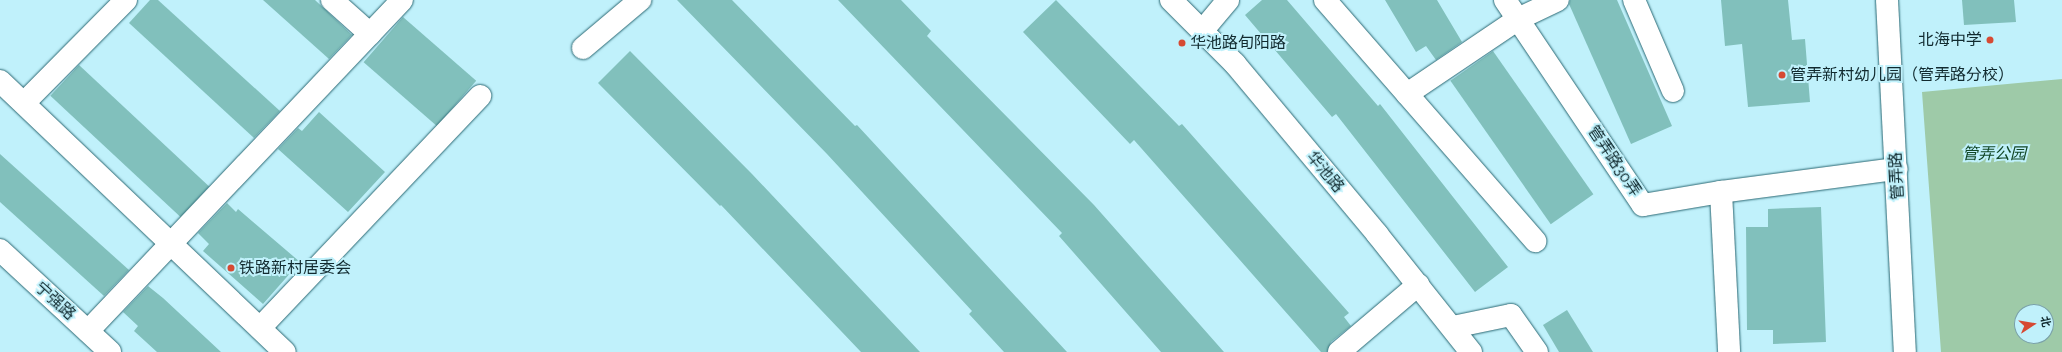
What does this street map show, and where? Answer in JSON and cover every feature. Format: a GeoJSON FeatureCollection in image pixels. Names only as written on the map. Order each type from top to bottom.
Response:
{"type":"FeatureCollection","features":[{"type":"Feature","properties":{"kind":"street"},"geometry":{"type":"LineString","coordinates":[[24,103],[126,0]]}},
{"type":"Feature","properties":{"kind":"street"},"geometry":{"type":"LineString","coordinates":[[332,0],[370,34]]}},
{"type":"Feature","properties":{"kind":"street"},"geometry":{"type":"LineString","coordinates":[[88,331],[402,0]]}},
{"type":"Feature","properties":{"kind":"street"},"geometry":{"type":"LineString","coordinates":[[583,48],[640,0]]}},
{"type":"Feature","properties":{"kind":"street","name":"华池路"},"geometry":{"type":"LineString","coordinates":[[1171,0],[1203,30],[1235,64],[1453,327],[1471,352]]}},
{"type":"Feature","properties":{"kind":"street"},"geometry":{"type":"LineString","coordinates":[[1203,30],[1228,0]]}},
{"type":"Feature","properties":{"kind":"street"},"geometry":{"type":"LineString","coordinates":[[1325,0],[1535,241]]}},
{"type":"Feature","properties":{"kind":"street","name":"管弄路30弄"},"geometry":{"type":"LineString","coordinates":[[1505,0],[1643,204],[1721,192]]}},
{"type":"Feature","properties":{"kind":"street"},"geometry":{"type":"LineString","coordinates":[[1407,94],[1518,19],[1558,0]]}},
{"type":"Feature","properties":{"kind":"street"},"geometry":{"type":"LineString","coordinates":[[1634,0],[1674,91]]}},
{"type":"Feature","properties":{"kind":"street","name":"管弄路"},"geometry":{"type":"LineString","coordinates":[[1887,0],[1905,352]]}},
{"type":"Feature","properties":{"kind":"street"},"geometry":{"type":"LineString","coordinates":[[0,81],[285,352]]}},
{"type":"Feature","properties":{"kind":"street"},"geometry":{"type":"LineString","coordinates":[[260,328],[480,96]]}},
{"type":"Feature","properties":{"kind":"street"},"geometry":{"type":"LineString","coordinates":[[1729,352],[1721,192],[1896,169]]}},
{"type":"Feature","properties":{"kind":"street","name":"宁强路"},"geometry":{"type":"LineString","coordinates":[[0,250],[110,352]]}},
{"type":"Feature","properties":{"kind":"street"},"geometry":{"type":"LineString","coordinates":[[1339,352],[1418,285]]}},
{"type":"Feature","properties":{"kind":"street"},"geometry":{"type":"LineString","coordinates":[[1453,327],[1511,315],[1537,352]]}},
{"type":"Feature","properties":{"kind":"green space","name":"管弄公园"},"geometry":{"type":"Polygon","coordinates":[[[2062,79],[2062,352],[1941,352],[1922,92],[2062,79]]]}},
{"type":"Feature","properties":{"kind":"building"},"geometry":{"type":"Polygon","coordinates":[[[150,0],[158,0],[280,111],[254,138],[129,23],[150,0]]]}},
{"type":"Feature","properties":{"kind":"building"},"geometry":{"type":"Polygon","coordinates":[[[263,0],[315,0],[352,35],[329,59],[263,0]]]}},
{"type":"Feature","properties":{"kind":"building"},"geometry":{"type":"Polygon","coordinates":[[[677,0],[732,0],[855,126],[857,125],[1067,352],[1004,352],[969,314],[972,311],[827,154],[677,0]]]}},
{"type":"Feature","properties":{"kind":"building"},"geometry":{"type":"Polygon","coordinates":[[[838,0],[901,0],[931,31],[927,36],[1094,205],[1224,352],[1161,352],[1059,236],[1062,233],[838,0]]]}},
{"type":"Feature","properties":{"kind":"building"},"geometry":{"type":"Polygon","coordinates":[[[1056,0],[1179,126],[1182,124],[1349,313],[1344,317],[1351,326],[1331,342],[1327,352],[1321,352],[1134,140],[1130,144],[1023,32],[1056,0]]]}},
{"type":"Feature","properties":{"kind":"building"},"geometry":{"type":"Polygon","coordinates":[[[1262,0],[1287,0],[1378,106],[1380,104],[1508,267],[1475,292],[1336,114],[1332,117],[1245,15],[1262,0]]]}},
{"type":"Feature","properties":{"kind":"building"},"geometry":{"type":"Polygon","coordinates":[[[1385,0],[1437,0],[1462,42],[1436,60],[1426,46],[1416,52],[1385,0]]]}},
{"type":"Feature","properties":{"kind":"building"},"geometry":{"type":"Polygon","coordinates":[[[1570,0],[1617,0],[1672,126],[1631,144],[1569,4],[1570,0]]]}},
{"type":"Feature","properties":{"kind":"building"},"geometry":{"type":"Polygon","coordinates":[[[1721,0],[1788,0],[1792,40],[1805,39],[1810,102],[1748,107],[1742,44],[1725,46],[1721,0]]]}},
{"type":"Feature","properties":{"kind":"building"},"geometry":{"type":"Polygon","coordinates":[[[1962,0],[2014,0],[2016,22],[1964,25],[1962,0]]]}},
{"type":"Feature","properties":{"kind":"building"},"geometry":{"type":"Polygon","coordinates":[[[403,17],[476,81],[437,126],[364,62],[403,17]]]}},
{"type":"Feature","properties":{"kind":"building"},"geometry":{"type":"Polygon","coordinates":[[[630,51],[752,174],[920,352],[861,352],[721,205],[720,206],[598,83],[630,51]]]}},
{"type":"Feature","properties":{"kind":"building"},"geometry":{"type":"Polygon","coordinates":[[[1493,51],[1593,194],[1551,224],[1450,81],[1493,51]]]}},
{"type":"Feature","properties":{"kind":"building"},"geometry":{"type":"Polygon","coordinates":[[[79,65],[209,186],[181,217],[50,96],[79,65]]]}},
{"type":"Feature","properties":{"kind":"building"},"geometry":{"type":"Polygon","coordinates":[[[319,112],[385,172],[348,212],[278,149],[298,128],[302,131],[319,112]]]}},
{"type":"Feature","properties":{"kind":"building"},"geometry":{"type":"Polygon","coordinates":[[[0,154],[129,270],[104,296],[0,202],[0,154]]]}},
{"type":"Feature","properties":{"kind":"building"},"geometry":{"type":"Polygon","coordinates":[[[227,203],[236,212],[238,209],[300,262],[263,304],[203,251],[209,244],[198,233],[227,203]]]}},
{"type":"Feature","properties":{"kind":"building"},"geometry":{"type":"Polygon","coordinates":[[[1821,207],[1826,342],[1773,344],[1773,330],[1747,330],[1746,227],[1768,227],[1768,209],[1821,207]]]}},
{"type":"Feature","properties":{"kind":"building"},"geometry":{"type":"Polygon","coordinates":[[[148,286],[221,352],[157,352],[134,331],[138,326],[123,312],[148,286]]]}},
{"type":"Feature","properties":{"kind":"building"},"geometry":{"type":"Polygon","coordinates":[[[1567,310],[1593,352],[1559,352],[1543,325],[1567,310]]]}},
{"type":"Feature","properties":{"kind":"place","name":"北海中学"},"geometry":{"type":"Point","coordinates":[1990,40]}},
{"type":"Feature","properties":{"kind":"place","name":"华池路旬阳路"},"geometry":{"type":"Point","coordinates":[1182,43]}},
{"type":"Feature","properties":{"kind":"place","name":"管弄新村幼儿园（管弄路分校）"},"geometry":{"type":"Point","coordinates":[1782,75]}},
{"type":"Feature","properties":{"kind":"place","name":"铁路新村居委会"},"geometry":{"type":"Point","coordinates":[231,268]}}]}
